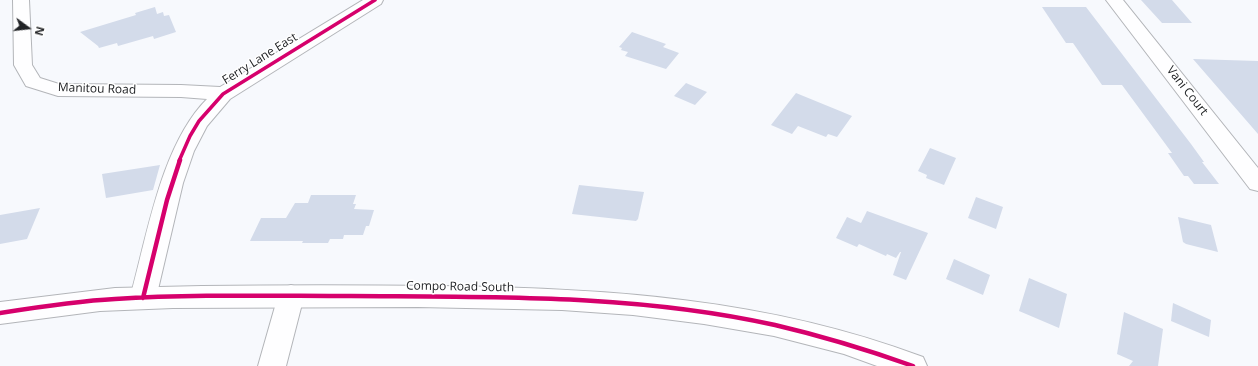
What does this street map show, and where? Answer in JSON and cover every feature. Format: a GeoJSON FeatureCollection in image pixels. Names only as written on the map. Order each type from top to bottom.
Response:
{"type":"FeatureCollection","features":[{"type":"Feature","properties":{"kind":"street","name":"Manitou Road"},"geometry":{"type":"LineString","coordinates":[[21,0],[23,65],[33,82],[58,90],[181,91],[223,94]]}},
{"type":"Feature","properties":{"kind":"street","name":"Ferry Lane East"},"geometry":{"type":"LineString","coordinates":[[143,298],[178,161],[186,142],[210,106],[223,94],[375,0]]}},
{"type":"Feature","properties":{"kind":"street","name":"Vani Court"},"geometry":{"type":"LineString","coordinates":[[1114,0],[1258,183]]}},
{"type":"Feature","properties":{"kind":"street","name":"Compo Road South"},"geometry":{"type":"LineString","coordinates":[[0,313],[72,303],[143,298],[291,296],[551,299],[621,302],[673,307],[751,320],[840,342],[904,364]]}},
{"type":"Feature","properties":{"kind":"street"},"geometry":{"type":"LineString","coordinates":[[272,366],[291,296]]}},
{"type":"Feature","properties":{"kind":"building"},"geometry":{"type":"Polygon","coordinates":[[[1141,0],[1172,0],[1192,23],[1162,23],[1141,0]]]}},
{"type":"Feature","properties":{"kind":"building"},"geometry":{"type":"Polygon","coordinates":[[[155,7],[157,14],[163,12],[164,16],[169,15],[176,32],[154,39],[153,36],[118,46],[117,43],[99,48],[80,32],[136,15],[135,13],[155,7]]]}},
{"type":"Feature","properties":{"kind":"building"},"geometry":{"type":"Polygon","coordinates":[[[1042,7],[1086,7],[1191,144],[1204,162],[1202,162],[1219,184],[1194,184],[1188,176],[1184,176],[1168,153],[1172,153],[1122,85],[1102,85],[1073,43],[1066,43],[1042,7]]]}},
{"type":"Feature","properties":{"kind":"building"},"geometry":{"type":"Polygon","coordinates":[[[632,32],[666,44],[663,47],[679,53],[666,69],[625,56],[628,52],[621,50],[622,48],[619,47],[632,32]]]}},
{"type":"Feature","properties":{"kind":"building"},"geometry":{"type":"Polygon","coordinates":[[[1193,59],[1258,61],[1258,134],[1193,59]]]}},
{"type":"Feature","properties":{"kind":"building"},"geometry":{"type":"Polygon","coordinates":[[[686,83],[707,92],[695,105],[674,96],[686,83]]]}},
{"type":"Feature","properties":{"kind":"building"},"geometry":{"type":"Polygon","coordinates":[[[796,93],[852,116],[837,137],[828,134],[826,137],[798,126],[792,134],[771,125],[796,93]]]}},
{"type":"Feature","properties":{"kind":"building"},"geometry":{"type":"Polygon","coordinates":[[[930,148],[956,158],[944,185],[926,178],[927,175],[918,171],[930,148]]]}},
{"type":"Feature","properties":{"kind":"building"},"geometry":{"type":"Polygon","coordinates":[[[160,165],[153,190],[106,198],[102,174],[160,165]]]}},
{"type":"Feature","properties":{"kind":"building"},"geometry":{"type":"Polygon","coordinates":[[[579,185],[644,192],[638,219],[636,221],[572,214],[579,185]]]}},
{"type":"Feature","properties":{"kind":"building"},"geometry":{"type":"Polygon","coordinates":[[[311,195],[356,195],[353,204],[356,204],[354,209],[374,210],[369,226],[366,226],[363,235],[344,235],[343,239],[330,239],[328,243],[302,243],[303,241],[250,241],[261,218],[286,218],[295,203],[308,203],[311,195]]]}},
{"type":"Feature","properties":{"kind":"building"},"geometry":{"type":"Polygon","coordinates":[[[976,197],[1003,207],[996,229],[968,218],[976,197]]]}},
{"type":"Feature","properties":{"kind":"building"},"geometry":{"type":"Polygon","coordinates":[[[40,208],[27,239],[0,244],[0,215],[40,208]]]}},
{"type":"Feature","properties":{"kind":"building"},"geometry":{"type":"Polygon","coordinates":[[[867,211],[928,233],[906,280],[893,275],[901,252],[896,258],[887,254],[886,256],[859,244],[857,247],[836,238],[847,217],[861,223],[867,211]]]}},
{"type":"Feature","properties":{"kind":"building"},"geometry":{"type":"Polygon","coordinates":[[[1178,217],[1211,225],[1218,252],[1183,242],[1178,217]]]}},
{"type":"Feature","properties":{"kind":"building"},"geometry":{"type":"Polygon","coordinates":[[[954,259],[990,275],[983,295],[946,279],[954,259]]]}},
{"type":"Feature","properties":{"kind":"building"},"geometry":{"type":"Polygon","coordinates":[[[1029,278],[1067,294],[1059,328],[1019,311],[1029,278]]]}},
{"type":"Feature","properties":{"kind":"building"},"geometry":{"type":"Polygon","coordinates":[[[1173,303],[1211,320],[1209,337],[1171,321],[1173,303]]]}},
{"type":"Feature","properties":{"kind":"building"},"geometry":{"type":"Polygon","coordinates":[[[1124,312],[1163,329],[1158,366],[1129,366],[1133,361],[1117,354],[1124,312]]]}},
{"type":"Feature","properties":{"kind":"cycle path"},"geometry":{"type":"LineString","coordinates":[[143,298],[167,200],[177,167],[190,136],[199,121],[223,94],[375,0]]}},
{"type":"Feature","properties":{"kind":"cycle path"},"geometry":{"type":"LineString","coordinates":[[0,313],[100,300],[173,297],[490,297],[633,304],[704,312],[774,325],[844,342],[913,366]]}}]}
